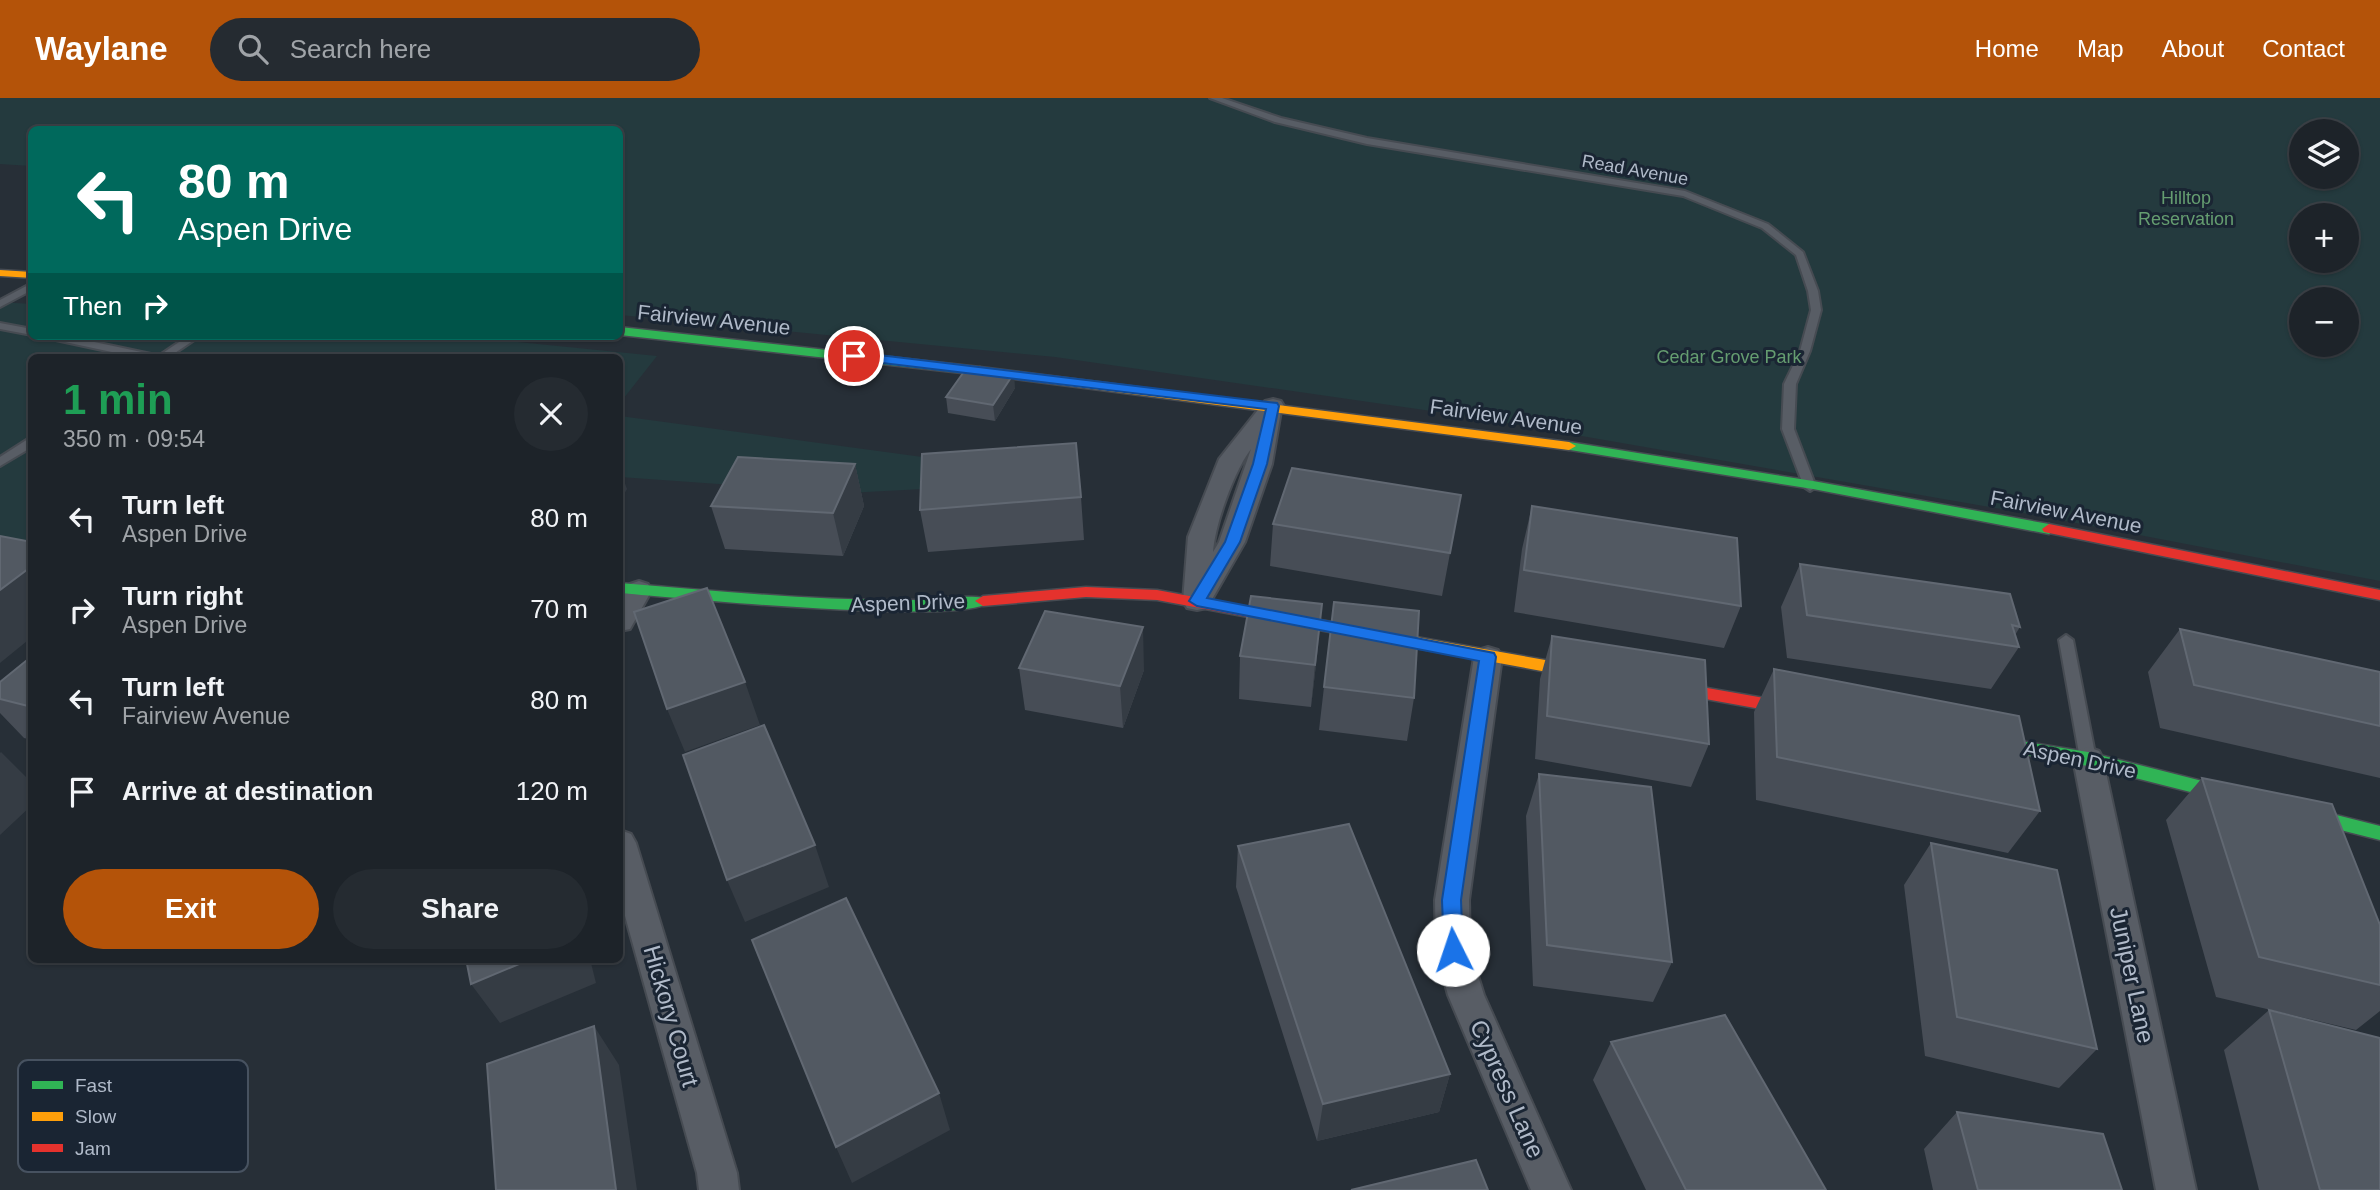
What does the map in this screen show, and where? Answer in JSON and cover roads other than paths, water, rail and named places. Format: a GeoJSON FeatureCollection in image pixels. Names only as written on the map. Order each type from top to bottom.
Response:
{"type":"FeatureCollection","features":[{"type":"Feature","properties":{"kind":"main road"},"geometry":{"type":"LineString","coordinates":[[0,273],[28,275]]}},
{"type":"Feature","properties":{"kind":"main road","name":"Fairview Avenue"},"geometry":{"type":"LineString","coordinates":[[623,331],[1187,394],[1626,455],[1810,487],[2380,595]]}},
{"type":"Feature","properties":{"kind":"main road","name":"Aspen Drive"},"geometry":{"type":"LineString","coordinates":[[629,589],[846,606],[931,605],[1086,592],[1157,595],[1611,678]]}},
{"type":"Feature","properties":{"kind":"main road"},"geometry":{"type":"LineString","coordinates":[[1638,682],[1829,715]]}},
{"type":"Feature","properties":{"kind":"main road","name":"Aspen Drive"},"geometry":{"type":"LineString","coordinates":[[1965,738],[2088,759],[2380,833]]}},
{"type":"Feature","properties":{"kind":"street"},"geometry":{"type":"LineString","coordinates":[[1197,601],[1232,542],[1260,464],[1273,406]]}},
{"type":"Feature","properties":{"kind":"street"},"geometry":{"type":"LineString","coordinates":[[623,611],[629,589]]}},
{"type":"Feature","properties":{"kind":"street","name":"Cypress Lane"},"geometry":{"type":"LineString","coordinates":[[1488,657],[1452,900],[1453,950],[1466,995],[1551,1190]]}},
{"type":"Feature","properties":{"kind":"street","name":"Juniper Lane"},"geometry":{"type":"LineString","coordinates":[[2088,759],[2176,1190]]}},
{"type":"Feature","properties":{"kind":"street","name":"Hickory Court"},"geometry":{"type":"LineString","coordinates":[[623,853],[717,1173],[719,1190]]}},
{"type":"Feature","properties":{"kind":"lane","name":"Read Avenue"},"geometry":{"type":"LineString","coordinates":[[1214,98],[1278,120],[1367,141],[1685,194],[1765,226],[1800,254],[1813,291],[1815,310],[1805,351],[1790,384],[1788,429],[1810,487]]}},
{"type":"Feature","properties":{"kind":"lane"},"geometry":{"type":"LineString","coordinates":[[0,303],[28,288]]}},
{"type":"Feature","properties":{"kind":"lane"},"geometry":{"type":"LineString","coordinates":[[0,326],[28,331]]}},
{"type":"Feature","properties":{"kind":"lane"},"geometry":{"type":"LineString","coordinates":[[70,340],[137,354]]}},
{"type":"Feature","properties":{"kind":"lane"},"geometry":{"type":"LineString","coordinates":[[167,354],[189,340]]}},
{"type":"Feature","properties":{"kind":"lane"},"geometry":{"type":"LineString","coordinates":[[0,463],[28,445]]}},
{"type":"Feature","properties":{"kind":"lane"},"geometry":{"type":"LineString","coordinates":[[2066,640],[2088,759]]}},
{"type":"Feature","properties":{"kind":"park label","name":"Hilltop Reservation"},"geometry":{"type":"Point","coordinates":[2186,208]}},
{"type":"Feature","properties":{"kind":"park label","name":"Cedar Grove Park"},"geometry":{"type":"Point","coordinates":[1729,357]}}]}
